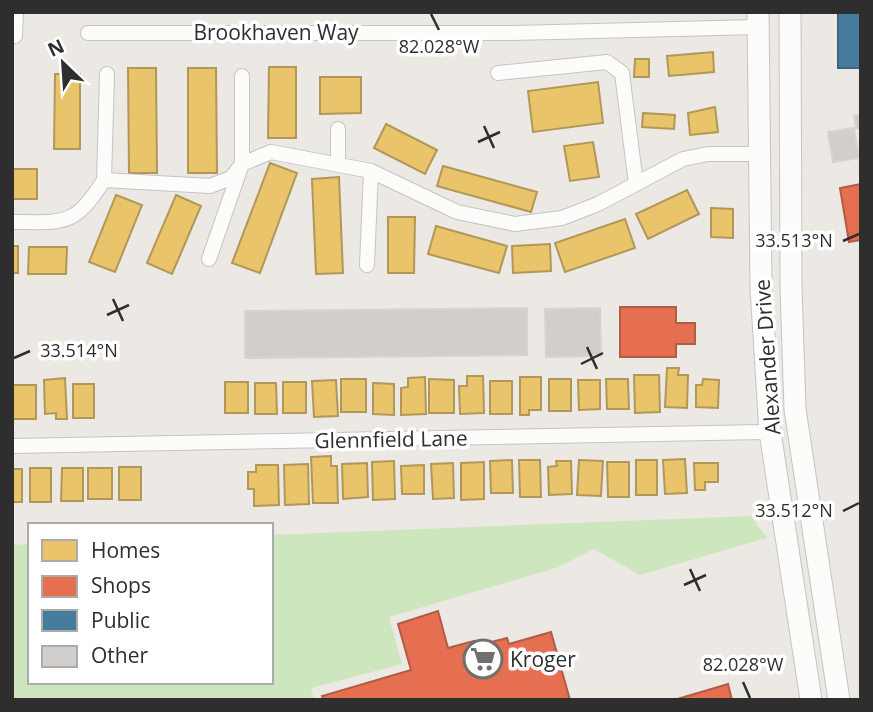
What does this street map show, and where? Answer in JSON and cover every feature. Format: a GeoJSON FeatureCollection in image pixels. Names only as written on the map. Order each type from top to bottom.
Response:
{"type":"FeatureCollection","features":[{"type":"Feature","properties":{"kind":"main road","name":"Alexander Drive"},"geometry":{"type":"LineString","coordinates":[[790,12],[791,287],[795,409],[839,700]]}},
{"type":"Feature","properties":{"kind":"main road","name":"Alexander Drive"},"geometry":{"type":"LineString","coordinates":[[758,20],[761,288],[770,432],[811,700]]}},
{"type":"Feature","properties":{"kind":"street"},"geometry":{"type":"LineString","coordinates":[[15,36],[16,12]]}},
{"type":"Feature","properties":{"kind":"street","name":"Brookhaven Way"},"geometry":{"type":"LineString","coordinates":[[88,33],[512,33],[758,20]]}},
{"type":"Feature","properties":{"kind":"street"},"geometry":{"type":"LineString","coordinates":[[498,73],[607,62],[622,73],[636,184]]}},
{"type":"Feature","properties":{"kind":"street"},"geometry":{"type":"LineString","coordinates":[[12,222],[61,222],[85,209],[104,180],[107,74]]}},
{"type":"Feature","properties":{"kind":"street"},"geometry":{"type":"LineString","coordinates":[[209,260],[243,164],[242,76]]}},
{"type":"Feature","properties":{"kind":"street"},"geometry":{"type":"LineString","coordinates":[[338,129],[338,163]]}},
{"type":"Feature","properties":{"kind":"street"},"geometry":{"type":"LineString","coordinates":[[104,180],[209,186],[231,178],[243,164],[271,152],[371,170],[457,212],[515,224],[562,218],[636,184],[682,159],[708,154],[758,154]]}},
{"type":"Feature","properties":{"kind":"street"},"geometry":{"type":"LineString","coordinates":[[367,265],[371,170]]}},
{"type":"Feature","properties":{"kind":"street","name":"Glennfield Lane"},"geometry":{"type":"LineString","coordinates":[[12,446],[770,432]]}},
{"type":"Feature","properties":{"kind":"green space"},"geometry":{"type":"Polygon","coordinates":[[[751,516],[767,538],[640,575],[594,549],[559,567],[389,617],[402,664],[311,688],[314,700],[12,700],[12,545],[28,544],[28,684],[273,684],[273,535],[751,516]]]}},
{"type":"Feature","properties":{"kind":"building: Homes"},"geometry":{"type":"Polygon","coordinates":[[[713,52],[714,72],[669,76],[667,56],[713,52]]]}},
{"type":"Feature","properties":{"kind":"building: Homes"},"geometry":{"type":"Polygon","coordinates":[[[635,59],[649,59],[649,77],[634,77],[635,59]]]}},
{"type":"Feature","properties":{"kind":"building: Homes"},"geometry":{"type":"Polygon","coordinates":[[[269,67],[296,67],[296,138],[268,138],[269,67]]]}},
{"type":"Feature","properties":{"kind":"building: Homes"},"geometry":{"type":"Polygon","coordinates":[[[128,68],[156,68],[157,173],[129,173],[128,68]]]}},
{"type":"Feature","properties":{"kind":"building: Homes"},"geometry":{"type":"Polygon","coordinates":[[[188,68],[216,68],[217,173],[188,173],[188,68]]]}},
{"type":"Feature","properties":{"kind":"building: Homes"},"geometry":{"type":"Polygon","coordinates":[[[55,74],[80,74],[80,149],[54,149],[55,74]]]}},
{"type":"Feature","properties":{"kind":"building: Homes"},"geometry":{"type":"Polygon","coordinates":[[[320,77],[361,77],[361,113],[320,114],[320,77]]]}},
{"type":"Feature","properties":{"kind":"building: Homes"},"geometry":{"type":"Polygon","coordinates":[[[598,82],[603,123],[533,132],[528,91],[598,82]]]}},
{"type":"Feature","properties":{"kind":"building: Homes"},"geometry":{"type":"Polygon","coordinates":[[[715,107],[718,132],[690,135],[688,113],[715,107]]]}},
{"type":"Feature","properties":{"kind":"building: Homes"},"geometry":{"type":"Polygon","coordinates":[[[643,113],[675,115],[674,129],[642,127],[643,113]]]}},
{"type":"Feature","properties":{"kind":"building: Homes"},"geometry":{"type":"Polygon","coordinates":[[[386,124],[437,150],[425,174],[374,148],[386,124]]]}},
{"type":"Feature","properties":{"kind":"building: Homes"},"geometry":{"type":"Polygon","coordinates":[[[593,142],[599,177],[570,181],[564,146],[593,142]]]}},
{"type":"Feature","properties":{"kind":"building: Homes"},"geometry":{"type":"Polygon","coordinates":[[[270,163],[297,173],[260,273],[232,263],[270,163]]]}},
{"type":"Feature","properties":{"kind":"building: Homes"},"geometry":{"type":"Polygon","coordinates":[[[443,166],[537,192],[531,212],[437,186],[443,166]]]}},
{"type":"Feature","properties":{"kind":"building: Homes"},"geometry":{"type":"Polygon","coordinates":[[[12,169],[37,169],[37,199],[12,199],[12,169]]]}},
{"type":"Feature","properties":{"kind":"building: Homes"},"geometry":{"type":"Polygon","coordinates":[[[339,177],[343,273],[316,274],[312,179],[339,177]]]}},
{"type":"Feature","properties":{"kind":"building: Homes"},"geometry":{"type":"Polygon","coordinates":[[[687,190],[699,214],[648,239],[636,214],[687,190]]]}},
{"type":"Feature","properties":{"kind":"building: Homes"},"geometry":{"type":"Polygon","coordinates":[[[116,195],[142,205],[115,272],[89,262],[116,195]]]}},
{"type":"Feature","properties":{"kind":"building: Homes"},"geometry":{"type":"Polygon","coordinates":[[[176,195],[201,206],[172,274],[147,263],[176,195]]]}},
{"type":"Feature","properties":{"kind":"building: Homes"},"geometry":{"type":"Polygon","coordinates":[[[711,208],[733,209],[733,238],[711,237],[711,208]]]}},
{"type":"Feature","properties":{"kind":"building: Homes"},"geometry":{"type":"Polygon","coordinates":[[[388,217],[415,217],[414,273],[388,273],[388,217]]]}},
{"type":"Feature","properties":{"kind":"building: Homes"},"geometry":{"type":"Polygon","coordinates":[[[625,219],[635,248],[565,272],[555,243],[625,219]]]}},
{"type":"Feature","properties":{"kind":"building: Homes"},"geometry":{"type":"Polygon","coordinates":[[[436,226],[507,246],[499,273],[428,254],[436,226]]]}},
{"type":"Feature","properties":{"kind":"building: Homes"},"geometry":{"type":"Polygon","coordinates":[[[550,244],[551,271],[513,273],[512,246],[550,244]]]}},
{"type":"Feature","properties":{"kind":"building: Homes"},"geometry":{"type":"Polygon","coordinates":[[[12,246],[18,246],[18,273],[12,273],[12,246]]]}},
{"type":"Feature","properties":{"kind":"building: Homes"},"geometry":{"type":"Polygon","coordinates":[[[29,247],[67,247],[66,274],[28,274],[29,247]]]}},
{"type":"Feature","properties":{"kind":"building: Homes"},"geometry":{"type":"Polygon","coordinates":[[[667,368],[679,368],[678,375],[688,375],[687,408],[665,407],[667,368]]]}},
{"type":"Feature","properties":{"kind":"building: Homes"},"geometry":{"type":"Polygon","coordinates":[[[634,375],[659,375],[660,412],[635,413],[634,375]]]}},
{"type":"Feature","properties":{"kind":"building: Homes"},"geometry":{"type":"Polygon","coordinates":[[[467,376],[483,376],[484,413],[460,414],[459,386],[467,386],[467,376]]]}},
{"type":"Feature","properties":{"kind":"building: Homes"},"geometry":{"type":"Polygon","coordinates":[[[425,377],[426,414],[401,415],[401,388],[408,387],[408,378],[425,377]]]}},
{"type":"Feature","properties":{"kind":"building: Homes"},"geometry":{"type":"Polygon","coordinates":[[[520,377],[541,377],[541,410],[529,410],[529,415],[520,415],[520,377]]]}},
{"type":"Feature","properties":{"kind":"building: Homes"},"geometry":{"type":"Polygon","coordinates":[[[65,378],[67,419],[56,419],[56,413],[45,414],[44,380],[65,378]]]}},
{"type":"Feature","properties":{"kind":"building: Homes"},"geometry":{"type":"Polygon","coordinates":[[[341,379],[366,379],[366,412],[341,412],[341,379]]]}},
{"type":"Feature","properties":{"kind":"building: Homes"},"geometry":{"type":"Polygon","coordinates":[[[429,379],[454,380],[454,413],[429,413],[429,379]]]}},
{"type":"Feature","properties":{"kind":"building: Homes"},"geometry":{"type":"Polygon","coordinates":[[[549,379],[571,379],[571,411],[549,411],[549,379]]]}},
{"type":"Feature","properties":{"kind":"building: Homes"},"geometry":{"type":"Polygon","coordinates":[[[606,379],[628,379],[629,409],[607,409],[606,379]]]}},
{"type":"Feature","properties":{"kind":"building: Homes"},"geometry":{"type":"Polygon","coordinates":[[[703,379],[719,380],[718,408],[696,407],[696,385],[702,385],[703,379]]]}},
{"type":"Feature","properties":{"kind":"building: Homes"},"geometry":{"type":"Polygon","coordinates":[[[336,380],[338,416],[314,417],[312,381],[336,380]]]}},
{"type":"Feature","properties":{"kind":"building: Homes"},"geometry":{"type":"Polygon","coordinates":[[[578,380],[600,380],[600,409],[579,410],[578,380]]]}},
{"type":"Feature","properties":{"kind":"building: Homes"},"geometry":{"type":"Polygon","coordinates":[[[490,381],[512,381],[512,414],[490,414],[490,381]]]}},
{"type":"Feature","properties":{"kind":"building: Homes"},"geometry":{"type":"Polygon","coordinates":[[[225,382],[248,382],[248,413],[225,413],[225,382]]]}},
{"type":"Feature","properties":{"kind":"building: Homes"},"geometry":{"type":"Polygon","coordinates":[[[283,382],[306,382],[306,413],[283,413],[283,382]]]}},
{"type":"Feature","properties":{"kind":"building: Homes"},"geometry":{"type":"Polygon","coordinates":[[[255,383],[276,383],[277,414],[255,414],[255,383]]]}},
{"type":"Feature","properties":{"kind":"building: Homes"},"geometry":{"type":"Polygon","coordinates":[[[373,383],[394,384],[394,415],[373,414],[373,383]]]}},
{"type":"Feature","properties":{"kind":"building: Homes"},"geometry":{"type":"Polygon","coordinates":[[[73,384],[94,384],[94,418],[73,418],[73,384]]]}},
{"type":"Feature","properties":{"kind":"building: Homes"},"geometry":{"type":"Polygon","coordinates":[[[13,385],[36,385],[36,419],[13,419],[13,385]]]}},
{"type":"Feature","properties":{"kind":"building: Homes"},"geometry":{"type":"Polygon","coordinates":[[[331,456],[331,466],[337,466],[338,503],[313,503],[311,457],[331,456]]]}},
{"type":"Feature","properties":{"kind":"building: Homes"},"geometry":{"type":"Polygon","coordinates":[[[685,459],[687,493],[665,494],[663,460],[685,459]]]}},
{"type":"Feature","properties":{"kind":"building: Homes"},"geometry":{"type":"Polygon","coordinates":[[[512,460],[513,493],[491,493],[490,461],[512,460]]]}},
{"type":"Feature","properties":{"kind":"building: Homes"},"geometry":{"type":"Polygon","coordinates":[[[519,460],[540,460],[541,497],[520,497],[519,460]]]}},
{"type":"Feature","properties":{"kind":"building: Homes"},"geometry":{"type":"Polygon","coordinates":[[[579,460],[603,461],[601,496],[577,495],[579,460]]]}},
{"type":"Feature","properties":{"kind":"building: Homes"},"geometry":{"type":"Polygon","coordinates":[[[636,460],[657,460],[657,495],[636,495],[636,460]]]}},
{"type":"Feature","properties":{"kind":"building: Homes"},"geometry":{"type":"Polygon","coordinates":[[[394,461],[395,499],[373,500],[372,462],[394,461]]]}},
{"type":"Feature","properties":{"kind":"building: Homes"},"geometry":{"type":"Polygon","coordinates":[[[556,461],[571,461],[572,494],[549,495],[548,467],[557,466],[556,461]]]}},
{"type":"Feature","properties":{"kind":"building: Homes"},"geometry":{"type":"Polygon","coordinates":[[[484,462],[484,499],[461,500],[461,463],[484,462]]]}},
{"type":"Feature","properties":{"kind":"building: Homes"},"geometry":{"type":"Polygon","coordinates":[[[607,462],[629,462],[629,497],[608,497],[607,462]]]}},
{"type":"Feature","properties":{"kind":"building: Homes"},"geometry":{"type":"Polygon","coordinates":[[[367,463],[368,497],[343,499],[342,464],[367,463]]]}},
{"type":"Feature","properties":{"kind":"building: Homes"},"geometry":{"type":"Polygon","coordinates":[[[453,463],[454,498],[433,499],[431,464],[453,463]]]}},
{"type":"Feature","properties":{"kind":"building: Homes"},"geometry":{"type":"Polygon","coordinates":[[[694,463],[718,463],[718,482],[705,482],[705,490],[695,490],[694,463]]]}},
{"type":"Feature","properties":{"kind":"building: Homes"},"geometry":{"type":"Polygon","coordinates":[[[308,464],[309,504],[285,505],[284,465],[308,464]]]}},
{"type":"Feature","properties":{"kind":"building: Homes"},"geometry":{"type":"Polygon","coordinates":[[[256,465],[278,465],[279,505],[254,506],[254,489],[248,489],[248,472],[256,472],[256,465]]]}},
{"type":"Feature","properties":{"kind":"building: Homes"},"geometry":{"type":"Polygon","coordinates":[[[424,465],[424,494],[402,494],[401,466],[424,465]]]}},
{"type":"Feature","properties":{"kind":"building: Homes"},"geometry":{"type":"Polygon","coordinates":[[[119,467],[141,467],[141,500],[119,500],[119,467]]]}},
{"type":"Feature","properties":{"kind":"building: Homes"},"geometry":{"type":"Polygon","coordinates":[[[30,468],[51,468],[51,502],[30,502],[30,468]]]}},
{"type":"Feature","properties":{"kind":"building: Homes"},"geometry":{"type":"Polygon","coordinates":[[[62,468],[83,468],[83,501],[61,501],[62,468]]]}},
{"type":"Feature","properties":{"kind":"building: Homes"},"geometry":{"type":"Polygon","coordinates":[[[88,468],[112,468],[112,499],[88,499],[88,468]]]}},
{"type":"Feature","properties":{"kind":"building: Homes"},"geometry":{"type":"Polygon","coordinates":[[[12,469],[22,469],[22,502],[12,502],[12,469]]]}},
{"type":"Feature","properties":{"kind":"building: Shops"},"geometry":{"type":"Polygon","coordinates":[[[861,184],[861,240],[849,242],[840,188],[861,184]]]}},
{"type":"Feature","properties":{"kind":"building: Shops"},"geometry":{"type":"Polygon","coordinates":[[[620,307],[676,307],[676,323],[695,323],[695,344],[676,344],[676,357],[620,357],[620,307]]]}},
{"type":"Feature","properties":{"kind":"building: Shops","name":"Kroger"},"geometry":{"type":"Polygon","coordinates":[[[438,611],[448,648],[474,641],[476,646],[507,638],[509,644],[551,632],[570,700],[324,700],[322,696],[411,670],[398,624],[438,611]]]}},
{"type":"Feature","properties":{"kind":"building: Shops"},"geometry":{"type":"Polygon","coordinates":[[[728,684],[732,700],[674,700],[728,684]]]}},
{"type":"Feature","properties":{"kind":"building: Public"},"geometry":{"type":"Polygon","coordinates":[[[838,12],[861,12],[861,68],[838,68],[838,12]]]}},
{"type":"Feature","properties":{"kind":"building: Other"},"geometry":{"type":"Polygon","coordinates":[[[854,115],[861,115],[861,128],[856,128],[854,115]]]}},
{"type":"Feature","properties":{"kind":"building: Other"},"geometry":{"type":"Polygon","coordinates":[[[854,128],[859,158],[833,162],[828,132],[854,128]]]}},
{"type":"Feature","properties":{"kind":"building: Other"},"geometry":{"type":"Polygon","coordinates":[[[527,308],[527,355],[245,358],[245,311],[527,308]]]}},
{"type":"Feature","properties":{"kind":"building: Other"},"geometry":{"type":"Polygon","coordinates":[[[600,308],[601,356],[546,357],[545,309],[600,308]]]}},
{"type":"Feature","properties":{"kind":"place","name":"Kroger"},"geometry":{"type":"Point","coordinates":[483,659]}}]}
